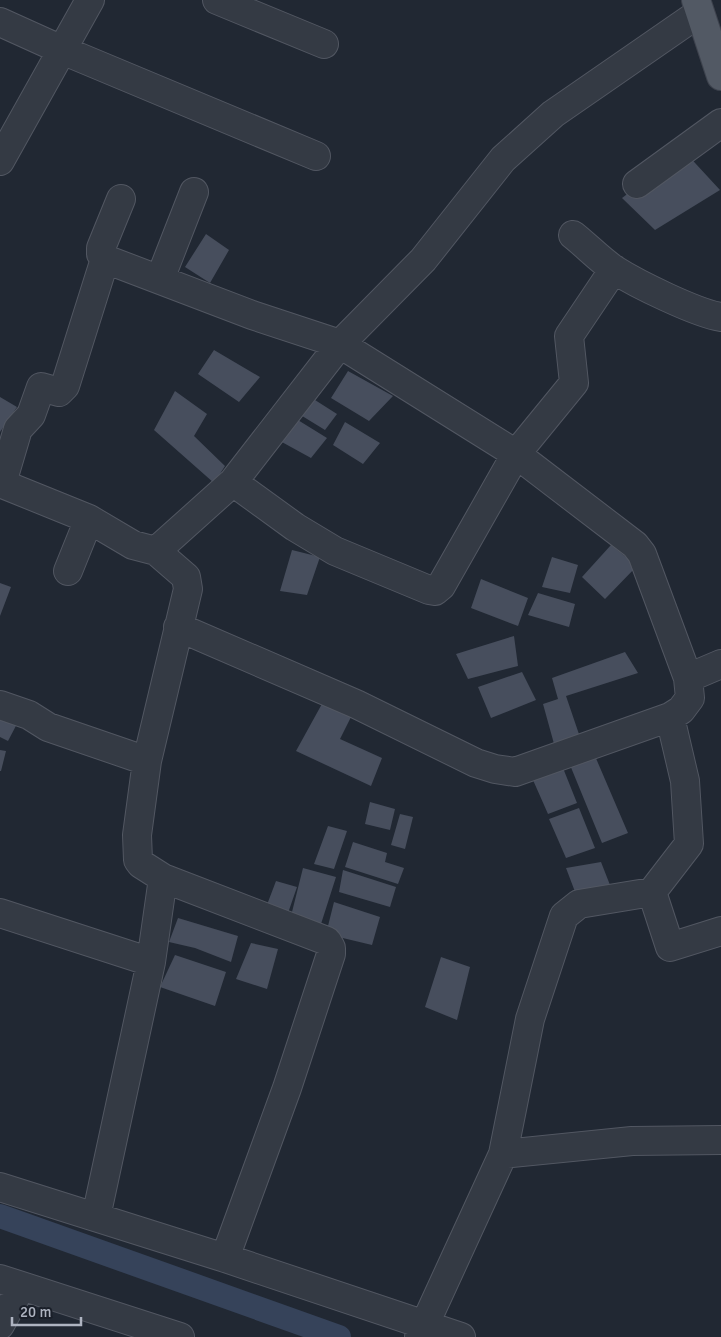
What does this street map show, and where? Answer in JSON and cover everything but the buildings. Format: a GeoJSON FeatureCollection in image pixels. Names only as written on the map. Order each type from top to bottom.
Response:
{"type":"FeatureCollection","features":[{"type":"Feature","properties":{"kind":"main road"},"geometry":{"type":"LineString","coordinates":[[698,6],[721,76]]}},
{"type":"Feature","properties":{"kind":"street"},"geometry":{"type":"LineString","coordinates":[[0,161],[90,0]]}},
{"type":"Feature","properties":{"kind":"street"},"geometry":{"type":"LineString","coordinates":[[216,0],[324,44]]}},
{"type":"Feature","properties":{"kind":"street"},"geometry":{"type":"LineString","coordinates":[[156,551],[233,482],[340,344],[423,260],[503,159],[553,114],[698,6]]}},
{"type":"Feature","properties":{"kind":"street"},"geometry":{"type":"LineString","coordinates":[[0,22],[62,50],[316,156]]}},
{"type":"Feature","properties":{"kind":"street"},"geometry":{"type":"LineString","coordinates":[[637,184],[721,123]]}},
{"type":"Feature","properties":{"kind":"street"},"geometry":{"type":"LineString","coordinates":[[160,279],[194,192]]}},
{"type":"Feature","properties":{"kind":"street"},"geometry":{"type":"LineString","coordinates":[[121,199],[101,248],[101,254],[105,259],[252,315],[340,344],[516,454],[635,545],[642,554],[688,678],[690,698],[681,710],[670,717],[515,772],[476,764],[356,704],[178,627]]}},
{"type":"Feature","properties":{"kind":"street"},"geometry":{"type":"LineString","coordinates":[[573,235],[614,269],[696,309],[721,317]]}},
{"type":"Feature","properties":{"kind":"street"},"geometry":{"type":"LineString","coordinates":[[105,259],[65,386],[60,392],[41,387],[31,415],[18,429],[1,483],[89,518],[133,545],[156,551],[186,577],[188,582],[188,589],[147,761],[137,855],[141,864],[163,878],[327,941],[331,948],[287,1088],[225,1258]]}},
{"type":"Feature","properties":{"kind":"street"},"geometry":{"type":"LineString","coordinates":[[233,482],[335,552],[429,590],[436,591],[441,586],[516,454],[574,383],[569,336],[614,269]]}},
{"type":"Feature","properties":{"kind":"street"},"geometry":{"type":"LineString","coordinates":[[68,571],[89,518]]}},
{"type":"Feature","properties":{"kind":"street"},"geometry":{"type":"LineString","coordinates":[[688,678],[721,664]]}},
{"type":"Feature","properties":{"kind":"street"},"geometry":{"type":"LineString","coordinates":[[0,705],[30,715],[48,727],[147,761]]}},
{"type":"Feature","properties":{"kind":"street"},"geometry":{"type":"LineString","coordinates":[[421,1332],[503,1154],[530,1019],[564,916],[579,904],[652,892],[689,844],[685,781],[670,717]]}},
{"type":"Feature","properties":{"kind":"street"},"geometry":{"type":"LineString","coordinates":[[96,1217],[150,962],[163,878]]}},
{"type":"Feature","properties":{"kind":"street"},"geometry":{"type":"LineString","coordinates":[[652,892],[670,947],[721,931]]}},
{"type":"Feature","properties":{"kind":"street"},"geometry":{"type":"LineString","coordinates":[[0,913],[150,962]]}},
{"type":"Feature","properties":{"kind":"street"},"geometry":{"type":"LineString","coordinates":[[503,1154],[632,1142],[721,1140]]}},
{"type":"Feature","properties":{"kind":"street"},"geometry":{"type":"LineString","coordinates":[[0,1187],[225,1258],[421,1332],[461,1337]]}},
{"type":"Feature","properties":{"kind":"street"},"geometry":{"type":"LineString","coordinates":[[0,1325],[11,1283],[180,1337]]}},
{"type":"Feature","properties":{"kind":"waterway"},"geometry":{"type":"LineString","coordinates":[[0,1216],[339,1337]]}}]}
